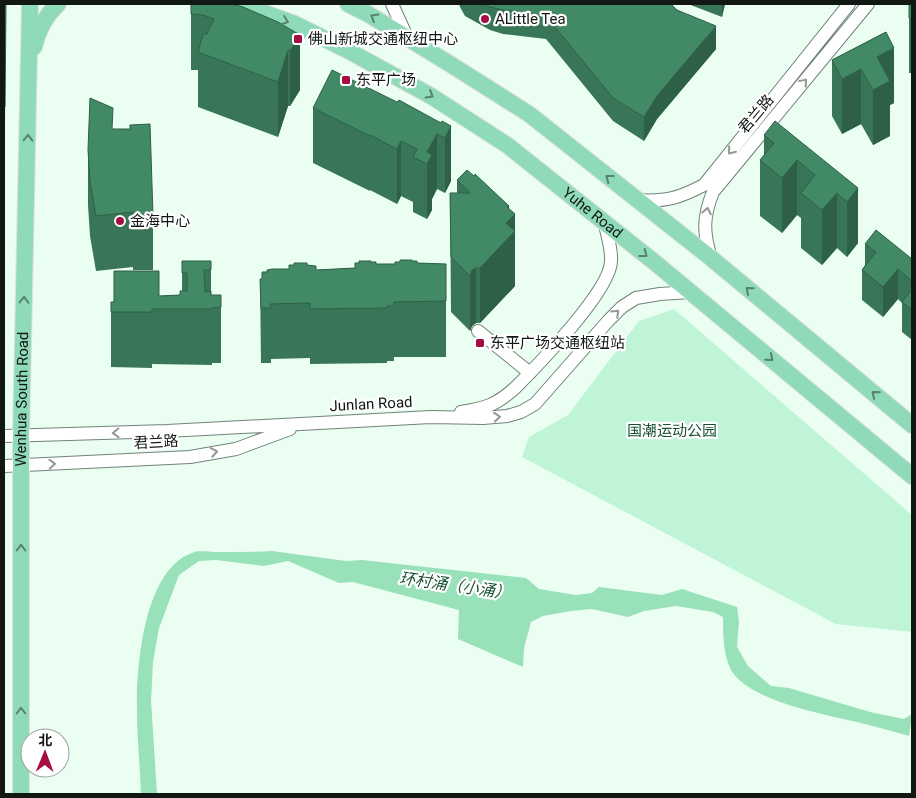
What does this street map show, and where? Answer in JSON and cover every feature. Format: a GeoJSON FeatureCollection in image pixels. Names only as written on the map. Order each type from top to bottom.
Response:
{"type":"FeatureCollection","features":[{"type":"Feature","properties":{"kind":"main road","name":"Wenhua South Road"},"geometry":{"type":"LineString","coordinates":[[21,794],[21,436],[30,4]]}},
{"type":"Feature","properties":{"kind":"main road"},"geometry":{"type":"LineString","coordinates":[[29,74],[36,37],[48,13],[58,4]]}},
{"type":"Feature","properties":{"kind":"main road","name":"Yuhe Road"},"geometry":{"type":"LineString","coordinates":[[240,4],[296,24],[349,51],[431,96],[507,145],[690,292],[912,476]]}},
{"type":"Feature","properties":{"kind":"main road"},"geometry":{"type":"LineString","coordinates":[[348,4],[407,37],[529,114],[711,258],[912,425]]}},
{"type":"Feature","properties":{"kind":"street"},"geometry":{"type":"LineString","coordinates":[[392,4],[407,37]]}},
{"type":"Feature","properties":{"kind":"street"},"geometry":{"type":"LineString","coordinates":[[637,200],[658,201],[683,196],[704,185],[849,4]]}},
{"type":"Feature","properties":{"kind":"street","name":"君兰路"},"geometry":{"type":"LineString","coordinates":[[711,258],[705,238],[706,209],[713,192],[868,4]]}},
{"type":"Feature","properties":{"kind":"street"},"geometry":{"type":"LineString","coordinates":[[431,417],[485,408],[502,400],[530,373],[594,299],[606,280],[611,262],[605,224]]}},
{"type":"Feature","properties":{"kind":"street","name":"Junlan Road"},"geometry":{"type":"LineString","coordinates":[[4,436],[168,431],[431,417],[483,418],[508,416],[521,412],[535,404],[622,307],[636,298],[690,292]]}},
{"type":"Feature","properties":{"kind":"street"},"geometry":{"type":"LineString","coordinates":[[478,330],[530,373]]}},
{"type":"Feature","properties":{"kind":"street","name":"君兰路"},"geometry":{"type":"LineString","coordinates":[[4,466],[190,457],[236,449],[304,424]]}},
{"type":"Feature","properties":{"kind":"green space","name":"国潮运动公园"},"geometry":{"type":"Polygon","coordinates":[[[674,309],[912,515],[912,632],[836,624],[522,457],[529,437],[568,415],[639,321],[674,309]]]}},
{"type":"Feature","properties":{"kind":"water","name":"环村涌（小涌）"},"geometry":{"type":"Polygon","coordinates":[[[272,551],[346,561],[362,560],[526,578],[539,589],[576,595],[592,593],[599,587],[662,595],[682,589],[737,607],[739,621],[737,647],[748,666],[771,686],[789,688],[870,712],[904,719],[912,714],[909,736],[788,705],[754,690],[740,681],[731,670],[725,651],[723,617],[713,612],[676,606],[644,611],[628,617],[592,609],[543,616],[531,622],[524,648],[523,667],[458,639],[459,610],[353,582],[339,583],[288,561],[264,566],[216,560],[199,561],[179,575],[159,628],[153,662],[151,701],[157,794],[141,794],[137,720],[138,670],[146,622],[153,599],[163,578],[176,563],[194,552],[272,551]]]}},
{"type":"Feature","properties":{"kind":"building"},"geometry":{"type":"Polygon","coordinates":[[[4,4],[6,4],[5,107],[4,107],[4,4]]]}},
{"type":"Feature","properties":{"kind":"building"},"geometry":{"type":"Polygon","coordinates":[[[191,4],[232,4],[243,7],[278,22],[300,35],[290,51],[288,50],[278,82],[198,52],[203,34],[207,34],[214,19],[203,15],[191,14],[191,4]]]}},
{"type":"Feature","properties":{"kind":"building"},"geometry":{"type":"Polygon","coordinates":[[[485,4],[671,4],[677,10],[716,26],[657,96],[644,117],[613,98],[546,16],[503,10],[485,4]]]}},
{"type":"Feature","properties":{"kind":"building"},"geometry":{"type":"Polygon","coordinates":[[[909,4],[912,4],[912,18],[909,18],[909,4]]]}},
{"type":"Feature","properties":{"kind":"building"},"geometry":{"type":"Polygon","coordinates":[[[886,32],[894,48],[877,57],[890,81],[873,90],[861,69],[842,79],[832,60],[886,32]]]}},
{"type":"Feature","properties":{"kind":"building"},"geometry":{"type":"Polygon","coordinates":[[[332,70],[397,102],[399,100],[441,123],[442,121],[451,126],[445,138],[437,134],[427,152],[432,155],[427,164],[413,157],[417,149],[401,141],[397,149],[313,108],[332,70]]]}},
{"type":"Feature","properties":{"kind":"building"},"geometry":{"type":"Polygon","coordinates":[[[90,98],[113,108],[112,129],[130,129],[130,125],[150,124],[153,215],[133,215],[133,212],[96,216],[90,181],[88,150],[90,98]]]}},
{"type":"Feature","properties":{"kind":"building"},"geometry":{"type":"Polygon","coordinates":[[[775,121],[858,188],[847,202],[837,193],[822,210],[801,193],[815,175],[797,160],[782,178],[760,160],[774,143],[764,135],[775,121]]]}},
{"type":"Feature","properties":{"kind":"building"},"geometry":{"type":"Polygon","coordinates":[[[467,170],[474,176],[475,174],[515,214],[506,223],[515,231],[480,268],[472,270],[470,276],[451,257],[450,193],[470,193],[457,180],[467,170]]]}},
{"type":"Feature","properties":{"kind":"building"},"geometry":{"type":"Polygon","coordinates":[[[876,230],[912,259],[912,281],[898,269],[883,287],[862,270],[876,252],[865,244],[876,230]]]}},
{"type":"Feature","properties":{"kind":"building"},"geometry":{"type":"Polygon","coordinates":[[[400,260],[412,260],[417,261],[417,263],[446,264],[446,301],[394,302],[394,306],[387,306],[387,308],[310,309],[310,303],[270,304],[271,308],[261,308],[260,279],[262,279],[262,272],[267,272],[267,270],[289,269],[289,265],[294,265],[294,263],[307,263],[307,265],[316,266],[316,270],[355,268],[355,263],[359,263],[359,261],[371,261],[376,262],[376,264],[395,264],[395,262],[400,262],[400,260]]]}},
{"type":"Feature","properties":{"kind":"building"},"geometry":{"type":"Polygon","coordinates":[[[182,261],[211,261],[211,270],[204,270],[205,292],[211,291],[211,295],[221,295],[221,307],[212,309],[152,309],[152,312],[111,312],[111,302],[114,302],[114,271],[159,271],[159,296],[180,295],[180,291],[187,291],[187,273],[182,273],[182,261]]]}},
{"type":"Feature","properties":{"kind":"building"},"geometry":{"type":"Polygon","coordinates":[[[912,289],[912,310],[902,302],[912,289]]]}},
{"type":"Feature","properties":{"kind":"place","name":"ALittle Tea"},"geometry":{"type":"Point","coordinates":[485,19]}},
{"type":"Feature","properties":{"kind":"place","name":"佛山新城交通枢纽中心"},"geometry":{"type":"Point","coordinates":[298,39]}},
{"type":"Feature","properties":{"kind":"place","name":"东平广场"},"geometry":{"type":"Point","coordinates":[346,80]}},
{"type":"Feature","properties":{"kind":"place","name":"金海中心"},"geometry":{"type":"Point","coordinates":[120,221]}},
{"type":"Feature","properties":{"kind":"place","name":"东平广场交通枢纽站"},"geometry":{"type":"Point","coordinates":[480,343]}}]}
